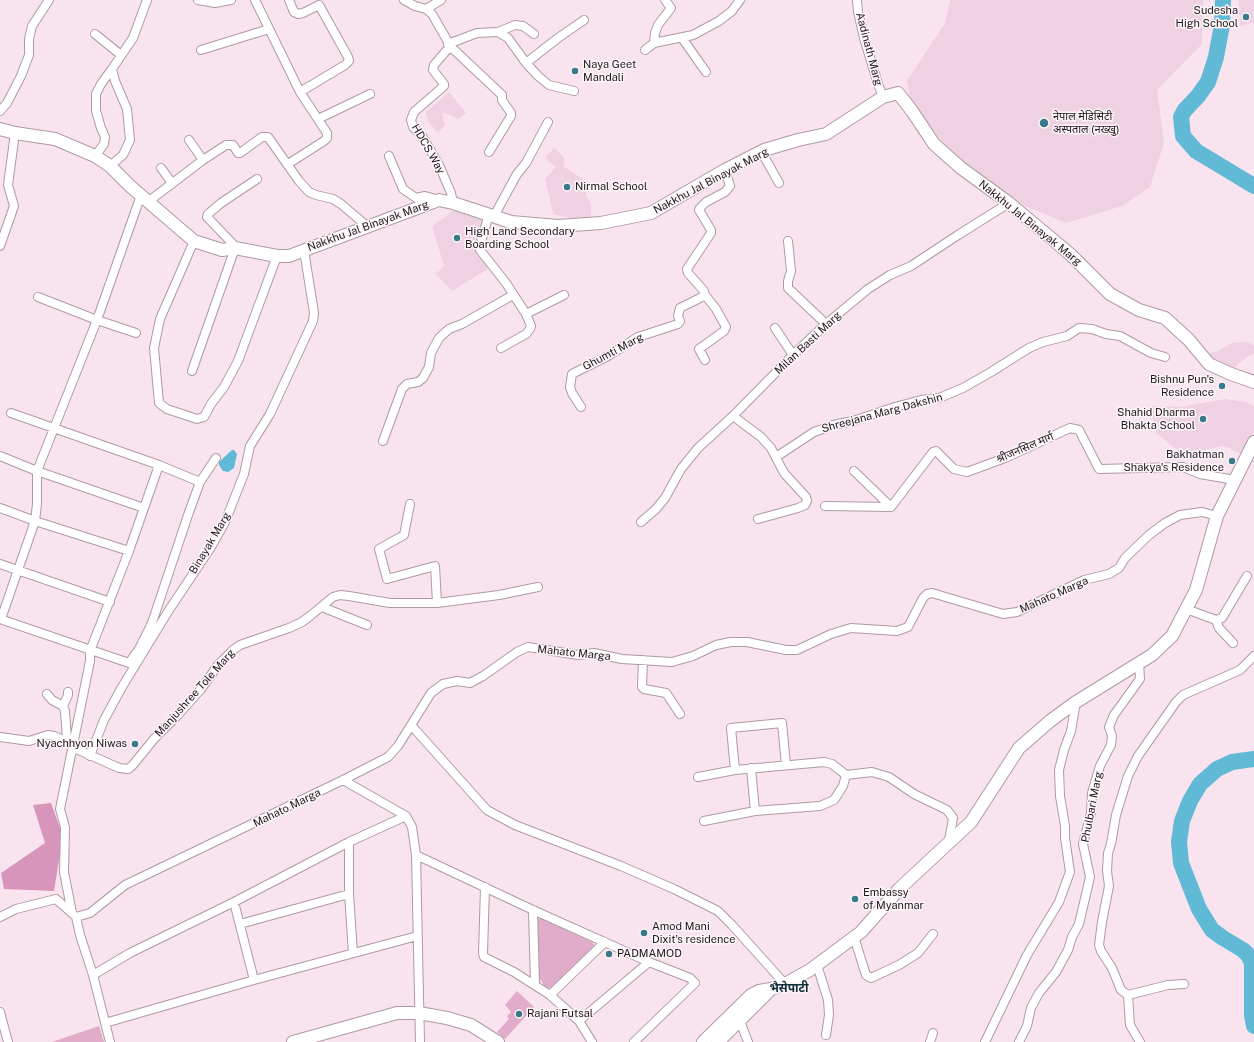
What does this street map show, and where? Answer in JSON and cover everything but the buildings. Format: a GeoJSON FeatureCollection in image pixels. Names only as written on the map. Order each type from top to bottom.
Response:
{"type":"FeatureCollection","features":[{"type":"Feature","properties":{"kind":"street"},"geometry":{"type":"LineString","coordinates":[[0,111],[7,103],[21,76],[29,55],[29,39],[32,26],[49,0]]}},
{"type":"Feature","properties":{"kind":"street"},"geometry":{"type":"LineString","coordinates":[[95,156],[104,144],[105,137],[96,111],[96,94],[101,84],[133,38],[147,0]]}},
{"type":"Feature","properties":{"kind":"street"},"geometry":{"type":"LineString","coordinates":[[203,1],[215,3],[231,0]]}},
{"type":"Feature","properties":{"kind":"street"},"geometry":{"type":"LineString","coordinates":[[255,0],[300,92],[327,133],[327,138],[288,164]]}},
{"type":"Feature","properties":{"kind":"street"},"geometry":{"type":"LineString","coordinates":[[289,0],[294,12],[298,14],[303,13],[322,2],[349,61],[300,92]]}},
{"type":"Feature","properties":{"kind":"street"},"geometry":{"type":"LineString","coordinates":[[404,0],[415,6],[426,9],[432,14],[437,20],[449,46],[502,95],[502,100],[511,113],[510,119],[489,152]]}},
{"type":"Feature","properties":{"kind":"street"},"geometry":{"type":"LineString","coordinates":[[426,9],[441,0]]}},
{"type":"Feature","properties":{"kind":"street"},"geometry":{"type":"LineString","coordinates":[[654,43],[658,25],[671,8],[665,0]]}},
{"type":"Feature","properties":{"kind":"street"},"geometry":{"type":"LineString","coordinates":[[645,50],[654,43],[693,35],[719,21],[732,11],[740,0]]}},
{"type":"Feature","properties":{"kind":"street","name":"Aadinath Marg"},"geometry":{"type":"LineString","coordinates":[[857,0],[858,12],[872,68],[883,97]]}},
{"type":"Feature","properties":{"kind":"street"},"geometry":{"type":"LineString","coordinates":[[526,63],[584,20]]}},
{"type":"Feature","properties":{"kind":"street","name":"HDCS Way"},"geometry":{"type":"LineString","coordinates":[[453,203],[451,193],[439,165],[422,136],[413,127],[411,120],[414,112],[444,86],[433,70],[434,65],[449,46],[477,33],[498,32],[516,25],[523,26],[534,34]]}},
{"type":"Feature","properties":{"kind":"street"},"geometry":{"type":"LineString","coordinates":[[201,50],[269,29]]}},
{"type":"Feature","properties":{"kind":"street"},"geometry":{"type":"LineString","coordinates":[[498,32],[508,38],[526,63],[549,85],[574,91]]}},
{"type":"Feature","properties":{"kind":"street"},"geometry":{"type":"LineString","coordinates":[[95,34],[121,55]]}},
{"type":"Feature","properties":{"kind":"street"},"geometry":{"type":"LineString","coordinates":[[682,38],[706,72]]}},
{"type":"Feature","properties":{"kind":"street"},"geometry":{"type":"LineString","coordinates":[[110,166],[123,155],[130,140],[127,108],[115,81],[112,69]]}},
{"type":"Feature","properties":{"kind":"street","name":"Nakkhu Jal Binayak Marg"},"geometry":{"type":"LineString","coordinates":[[0,128],[14,133],[55,139],[95,156],[110,166],[194,241],[222,250],[235,248],[277,256],[289,256],[438,200],[453,203],[511,222],[558,226],[601,223],[651,213],[761,151],[798,140],[826,134],[883,97],[898,93],[934,144],[961,168],[1009,203],[1070,254],[1110,294],[1139,310],[1166,318],[1189,340],[1209,364],[1254,382]]}},
{"type":"Feature","properties":{"kind":"street"},"geometry":{"type":"LineString","coordinates":[[318,120],[370,94]]}},
{"type":"Feature","properties":{"kind":"street"},"geometry":{"type":"LineString","coordinates":[[502,348],[526,334],[531,326],[526,314],[506,283],[480,250],[481,242],[492,215],[517,174],[526,163],[548,122]]}},
{"type":"Feature","properties":{"kind":"street"},"geometry":{"type":"LineString","coordinates":[[0,246],[14,206],[8,185],[14,133]]}},
{"type":"Feature","properties":{"kind":"street"},"geometry":{"type":"LineString","coordinates":[[216,458],[200,482],[156,612],[140,649],[129,663],[90,651],[0,619],[35,521],[37,504],[37,471],[145,198],[172,183],[226,145],[233,145],[238,153],[243,152],[265,136],[268,137],[299,181],[309,192],[333,199],[368,227]]}},
{"type":"Feature","properties":{"kind":"street"},"geometry":{"type":"LineString","coordinates":[[189,140],[203,160]]}},
{"type":"Feature","properties":{"kind":"street"},"geometry":{"type":"LineString","coordinates":[[761,151],[779,183]]}},
{"type":"Feature","properties":{"kind":"street"},"geometry":{"type":"LineString","coordinates":[[390,156],[403,189],[416,198],[425,196],[438,200]]}},
{"type":"Feature","properties":{"kind":"street"},"geometry":{"type":"LineString","coordinates":[[161,168],[172,183]]}},
{"type":"Feature","properties":{"kind":"street"},"geometry":{"type":"LineString","coordinates":[[705,360],[699,348],[724,331],[726,326],[716,309],[705,295],[704,291],[688,273],[687,269],[711,233],[711,230],[699,210],[700,208],[706,202],[725,192],[730,186],[725,170]]}},
{"type":"Feature","properties":{"kind":"street"},"geometry":{"type":"LineString","coordinates":[[192,371],[235,248],[207,217],[208,214],[221,203],[257,180]]}},
{"type":"Feature","properties":{"kind":"street","name":"Milan Basti Marg"},"geometry":{"type":"LineString","coordinates":[[641,522],[656,509],[665,498],[681,470],[698,448],[733,416],[826,324],[868,289],[890,275],[911,266],[1009,203]]}},
{"type":"Feature","properties":{"kind":"street"},"geometry":{"type":"LineString","coordinates":[[194,241],[160,319],[154,348],[159,403],[167,409],[197,419],[204,417],[211,404],[224,387],[238,361],[277,256]]}},
{"type":"Feature","properties":{"kind":"street"},"geometry":{"type":"LineString","coordinates":[[788,241],[791,271],[788,281],[788,288],[826,324]]}},
{"type":"Feature","properties":{"kind":"street","name":"Binayak Marg"},"geometry":{"type":"LineString","coordinates":[[90,756],[104,720],[122,687],[168,610],[211,547],[225,522],[244,474],[250,446],[270,414],[313,320],[314,313],[304,250]]}},
{"type":"Feature","properties":{"kind":"street"},"geometry":{"type":"LineString","coordinates":[[383,441],[402,389],[407,384],[418,382],[423,378],[429,367],[431,353],[439,338],[449,329],[462,324],[513,295]]}},
{"type":"Feature","properties":{"kind":"street"},"geometry":{"type":"LineString","coordinates":[[526,314],[564,295]]}},
{"type":"Feature","properties":{"kind":"street","name":"Ghumti Marg"},"geometry":{"type":"LineString","coordinates":[[581,407],[572,393],[570,386],[572,374],[608,356],[638,337],[678,324],[680,321],[678,316],[680,308],[705,295]]}},
{"type":"Feature","properties":{"kind":"street"},"geometry":{"type":"LineString","coordinates":[[38,297],[136,334]]}},
{"type":"Feature","properties":{"kind":"street"},"geometry":{"type":"LineString","coordinates":[[775,328],[793,355]]}},
{"type":"Feature","properties":{"kind":"street","name":"Shreejana Marg Dakshin"},"geometry":{"type":"LineString","coordinates":[[776,457],[814,432],[895,407],[921,400],[939,398],[963,388],[1028,348],[1043,342],[1067,336],[1079,328],[1092,329],[1106,334],[1120,336],[1151,353],[1165,357]]}},
{"type":"Feature","properties":{"kind":"street"},"geometry":{"type":"LineString","coordinates":[[11,413],[158,465],[200,482]]}},
{"type":"Feature","properties":{"kind":"street"},"geometry":{"type":"LineString","coordinates":[[733,416],[761,437],[776,457],[784,473],[806,497],[807,502],[805,505],[758,519]]}},
{"type":"Feature","properties":{"kind":"street","name":"श्रीजनसिल मार्ग"},"geometry":{"type":"LineString","coordinates":[[891,507],[933,452],[936,451],[954,469],[967,472],[1005,458],[1070,428],[1079,430],[1099,469],[1183,467],[1200,474],[1235,480]]}},
{"type":"Feature","properties":{"kind":"street"},"geometry":{"type":"LineString","coordinates":[[703,1042],[751,995],[759,991],[785,984],[817,965],[861,932],[899,889],[971,822],[1019,748],[1050,721],[1076,702],[1152,655],[1172,636],[1196,590],[1217,516],[1254,442]]}},
{"type":"Feature","properties":{"kind":"street"},"geometry":{"type":"LineString","coordinates":[[0,456],[37,471],[144,508]]}},
{"type":"Feature","properties":{"kind":"street"},"geometry":{"type":"LineString","coordinates":[[110,1042],[93,975],[74,915],[64,872],[65,827],[60,809],[70,744],[90,661],[90,651],[129,551],[158,465]]}},
{"type":"Feature","properties":{"kind":"street"},"geometry":{"type":"LineString","coordinates":[[854,470],[891,507]]}},
{"type":"Feature","properties":{"kind":"street"},"geometry":{"type":"LineString","coordinates":[[410,504],[404,535],[379,549],[387,579],[435,566],[437,603]]}},
{"type":"Feature","properties":{"kind":"street"},"geometry":{"type":"LineString","coordinates":[[825,506],[891,507]]}},
{"type":"Feature","properties":{"kind":"street"},"geometry":{"type":"LineString","coordinates":[[0,508],[35,521],[129,551]]}},
{"type":"Feature","properties":{"kind":"street","name":"Mahato Marga"},"geometry":{"type":"LineString","coordinates":[[74,915],[90,913],[125,885],[388,757],[398,746],[431,693],[443,684],[457,681],[470,683],[528,647],[578,655],[594,653],[622,659],[672,662],[693,656],[716,645],[731,642],[746,642],[786,650],[797,650],[831,634],[851,628],[897,631],[908,627],[923,598],[927,594],[932,593],[1003,614],[1016,612],[1084,580],[1109,574],[1119,568],[1125,558],[1149,535],[1165,523],[1180,515],[1202,512],[1217,516]]}},
{"type":"Feature","properties":{"kind":"street"},"geometry":{"type":"LineString","coordinates":[[0,564],[110,602]]}},
{"type":"Feature","properties":{"kind":"street"},"geometry":{"type":"LineString","coordinates":[[1186,609],[1216,620],[1222,618],[1247,576]]}},
{"type":"Feature","properties":{"kind":"street","name":"Manjushree Tole Marg"},"geometry":{"type":"LineString","coordinates":[[0,737],[29,741],[48,735],[54,736],[90,756],[122,769],[128,769],[201,689],[218,665],[233,650],[245,643],[289,628],[310,616],[333,597],[340,595],[390,603],[437,603],[499,595],[538,587]]}},
{"type":"Feature","properties":{"kind":"street"},"geometry":{"type":"LineString","coordinates":[[322,606],[367,625]]}},
{"type":"Feature","properties":{"kind":"street"},"geometry":{"type":"LineString","coordinates":[[1216,620],[1219,628],[1233,643]]}},
{"type":"Feature","properties":{"kind":"street"},"geometry":{"type":"LineString","coordinates":[[1184,984],[1168,985],[1128,995],[1121,990],[1112,968],[1101,951],[1099,945],[1109,886],[1107,871],[1108,853],[1116,815],[1128,776],[1138,756],[1182,695],[1240,670],[1254,656]]}},
{"type":"Feature","properties":{"kind":"street"},"geometry":{"type":"LineString","coordinates":[[643,660],[642,687],[644,689],[666,693],[680,714]]}},
{"type":"Feature","properties":{"kind":"street","name":"Phulbari Marg"},"geometry":{"type":"LineString","coordinates":[[1019,1042],[1027,1026],[1031,1008],[1039,993],[1056,972],[1068,950],[1072,937],[1079,924],[1090,877],[1083,844],[1091,813],[1092,793],[1100,766],[1111,745],[1112,736],[1109,727],[1114,715],[1140,680],[1139,663]]}},
{"type":"Feature","properties":{"kind":"street"},"geometry":{"type":"LineString","coordinates":[[62,706],[68,692]]}},
{"type":"Feature","properties":{"kind":"street"},"geometry":{"type":"LineString","coordinates":[[47,694],[66,711],[66,732],[70,744]]}},
{"type":"Feature","properties":{"kind":"street"},"geometry":{"type":"LineString","coordinates":[[985,1042],[1027,954],[1059,902],[1070,872],[1060,796],[1059,770],[1071,731],[1076,702]]}},
{"type":"Feature","properties":{"kind":"street"},"geometry":{"type":"LineString","coordinates":[[735,770],[731,728],[782,723],[786,765]]}},
{"type":"Feature","properties":{"kind":"street"},"geometry":{"type":"LineString","coordinates":[[411,725],[487,810],[515,825],[654,880],[718,911],[785,984]]}},
{"type":"Feature","properties":{"kind":"street"},"geometry":{"type":"LineString","coordinates":[[698,777],[751,768],[824,762],[832,764],[846,775],[872,772],[889,777],[914,794],[947,810],[953,818],[949,842]]}},
{"type":"Feature","properties":{"kind":"street"},"geometry":{"type":"LineString","coordinates":[[751,768],[755,811]]}},
{"type":"Feature","properties":{"kind":"street"},"geometry":{"type":"LineString","coordinates":[[704,821],[755,811],[820,806],[834,800],[843,786],[846,775]]}},
{"type":"Feature","properties":{"kind":"street"},"geometry":{"type":"LineString","coordinates":[[343,780],[406,816],[412,827],[416,854],[420,1042]]}},
{"type":"Feature","properties":{"kind":"street"},"geometry":{"type":"LineString","coordinates":[[93,975],[130,953],[234,902],[349,842],[406,816]]}},
{"type":"Feature","properties":{"kind":"street"},"geometry":{"type":"LineString","coordinates":[[349,842],[349,894],[353,953]]}},
{"type":"Feature","properties":{"kind":"street"},"geometry":{"type":"LineString","coordinates":[[416,854],[533,910],[649,962],[690,978],[695,983],[634,1042]]}},
{"type":"Feature","properties":{"kind":"street"},"geometry":{"type":"LineString","coordinates":[[485,887],[484,957],[535,984],[550,995],[579,1022],[592,1042]]}},
{"type":"Feature","properties":{"kind":"street"},"geometry":{"type":"LineString","coordinates":[[240,924],[349,894]]}},
{"type":"Feature","properties":{"kind":"street"},"geometry":{"type":"LineString","coordinates":[[0,917],[16,909],[56,899],[74,915]]}},
{"type":"Feature","properties":{"kind":"street"},"geometry":{"type":"LineString","coordinates":[[234,902],[254,980]]}},
{"type":"Feature","properties":{"kind":"street"},"geometry":{"type":"LineString","coordinates":[[533,910],[535,984]]}},
{"type":"Feature","properties":{"kind":"street"},"geometry":{"type":"LineString","coordinates":[[854,937],[866,975],[871,978],[900,965],[918,953],[933,934]]}},
{"type":"Feature","properties":{"kind":"street"},"geometry":{"type":"LineString","coordinates":[[105,1023],[254,980],[418,936]]}},
{"type":"Feature","properties":{"kind":"street"},"geometry":{"type":"LineString","coordinates":[[550,995],[605,942]]}},
{"type":"Feature","properties":{"kind":"street"},"geometry":{"type":"LineString","coordinates":[[579,1022],[649,962]]}},
{"type":"Feature","properties":{"kind":"street"},"geometry":{"type":"LineString","coordinates":[[817,965],[828,1000],[829,1015],[826,1035]]}},
{"type":"Feature","properties":{"kind":"street"},"geometry":{"type":"LineString","coordinates":[[718,1042],[771,989]]}},
{"type":"Feature","properties":{"kind":"street"},"geometry":{"type":"LineString","coordinates":[[1128,995],[1130,1025],[1140,1042]]}},
{"type":"Feature","properties":{"kind":"street"},"geometry":{"type":"LineString","coordinates":[[0,1012],[8,1042]]}},
{"type":"Feature","properties":{"kind":"street"},"geometry":{"type":"LineString","coordinates":[[293,1042],[320,1039],[397,1013],[419,1013],[447,1018],[471,1025],[498,1042]]}},
{"type":"Feature","properties":{"kind":"street"},"geometry":{"type":"LineString","coordinates":[[740,1021],[748,1042]]}},
{"type":"Feature","properties":{"kind":"street"},"geometry":{"type":"LineString","coordinates":[[930,1042],[934,1034]]}},
{"type":"Feature","properties":{"kind":"shaded area","name":"नेपाल मेडिसिटी अस्पताल (नख्खु)"},"geometry":{"type":"Polygon","coordinates":[[[950,0],[1203,0],[1202,44],[1157,90],[1164,143],[1150,187],[1122,206],[1066,223],[1009,199],[979,176],[949,149],[911,103],[907,81],[945,23],[950,0]]]}},
{"type":"Feature","properties":{"kind":"shaded area","name":"Sudesha High School"},"geometry":{"type":"Polygon","coordinates":[[[1239,0],[1254,0],[1254,22],[1240,26],[1239,0]]]}},
{"type":"Feature","properties":{"kind":"shaded area"},"geometry":{"type":"Polygon","coordinates":[[[449,92],[466,113],[459,119],[442,113],[445,125],[438,133],[428,121],[426,112],[449,92]]]}},
{"type":"Feature","properties":{"kind":"shaded area","name":"Nirmal School"},"geometry":{"type":"Polygon","coordinates":[[[554,148],[564,157],[564,167],[588,182],[586,196],[591,204],[591,217],[571,218],[552,214],[545,179],[556,167],[545,158],[554,148]]]}},
{"type":"Feature","properties":{"kind":"shaded area","name":"High Land Secondary Boarding School"},"geometry":{"type":"Polygon","coordinates":[[[457,208],[482,219],[478,249],[493,266],[452,291],[436,274],[444,266],[432,226],[457,208]]]}},
{"type":"Feature","properties":{"kind":"shaded area"},"geometry":{"type":"Polygon","coordinates":[[[1247,342],[1254,345],[1254,354],[1250,355],[1237,365],[1233,371],[1217,363],[1209,353],[1216,352],[1232,343],[1247,342]]]}},
{"type":"Feature","properties":{"kind":"shaded area","name":"Shahid Dharma Bhakta School"},"geometry":{"type":"Polygon","coordinates":[[[1225,399],[1247,402],[1254,406],[1254,431],[1244,455],[1224,446],[1183,455],[1156,433],[1150,406],[1180,407],[1225,399]]]}},
{"type":"Feature","properties":{"kind":"shaded area"},"geometry":{"type":"Polygon","coordinates":[[[51,803],[63,836],[54,891],[4,889],[1,873],[45,843],[33,805],[51,803]]]}},
{"type":"Feature","properties":{"kind":"shaded area"},"geometry":{"type":"Polygon","coordinates":[[[540,918],[592,942],[595,946],[552,988],[545,987],[538,976],[537,920],[540,918]]]}},
{"type":"Feature","properties":{"kind":"shaded area","name":"Rajani Futsal"},"geometry":{"type":"Polygon","coordinates":[[[517,991],[534,1007],[505,1039],[497,1032],[509,1019],[507,1016],[511,1012],[505,1005],[517,991]]]}},
{"type":"Feature","properties":{"kind":"shaded area"},"geometry":{"type":"Polygon","coordinates":[[[99,1026],[104,1042],[52,1042],[99,1026]]]}},
{"type":"Feature","properties":{"kind":"water"},"geometry":{"type":"Polygon","coordinates":[[[232,450],[234,450],[237,454],[234,468],[228,472],[223,471],[219,465],[219,462],[232,450]]]}},
{"type":"Feature","properties":{"kind":"waterway"},"geometry":{"type":"LineString","coordinates":[[1223,0],[1222,25],[1216,57],[1208,82],[1198,96],[1184,111],[1181,117],[1183,136],[1196,151],[1254,186]]}},
{"type":"Feature","properties":{"kind":"waterway"},"geometry":{"type":"LineString","coordinates":[[1254,759],[1232,762],[1217,769],[1200,784],[1190,801],[1182,821],[1179,842],[1181,863],[1199,909],[1212,930],[1243,950],[1248,955],[1252,963],[1252,1015],[1254,1026]]}},
{"type":"Feature","properties":{"kind":"place","name":"Sudesha High School"},"geometry":{"type":"Point","coordinates":[1246,17]}},
{"type":"Feature","properties":{"kind":"place","name":"Naya Geet Mandali"},"geometry":{"type":"Point","coordinates":[575,71]}},
{"type":"Feature","properties":{"kind":"place","name":"नेपाल मेडिसिटी अस्पताल (नख्खु)"},"geometry":{"type":"Point","coordinates":[1044,123]}},
{"type":"Feature","properties":{"kind":"place","name":"Nirmal School"},"geometry":{"type":"Point","coordinates":[567,187]}},
{"type":"Feature","properties":{"kind":"place","name":"High Land Secondary Boarding School"},"geometry":{"type":"Point","coordinates":[457,238]}},
{"type":"Feature","properties":{"kind":"place","name":"Bishnu Pun's Residence"},"geometry":{"type":"Point","coordinates":[1222,386]}},
{"type":"Feature","properties":{"kind":"place","name":"Shahid Dharma Bhakta School"},"geometry":{"type":"Point","coordinates":[1203,419]}},
{"type":"Feature","properties":{"kind":"place","name":"Bakhatman Shakya's Residence"},"geometry":{"type":"Point","coordinates":[1232,461]}},
{"type":"Feature","properties":{"kind":"place","name":"Nyachhyon Niwas"},"geometry":{"type":"Point","coordinates":[135,744]}},
{"type":"Feature","properties":{"kind":"place","name":"Embassy of Myanmar"},"geometry":{"type":"Point","coordinates":[855,899]}},
{"type":"Feature","properties":{"kind":"place","name":"Amod Mani Dixit's residence"},"geometry":{"type":"Point","coordinates":[644,933]}},
{"type":"Feature","properties":{"kind":"place","name":"PADMAMOD"},"geometry":{"type":"Point","coordinates":[609,954]}},
{"type":"Feature","properties":{"kind":"place","name":"Rajani Futsal"},"geometry":{"type":"Point","coordinates":[519,1014]}},
{"type":"Feature","properties":{"kind":"district","name":"भैसेपाटी"},"geometry":{"type":"Point","coordinates":[789,988]}}]}
